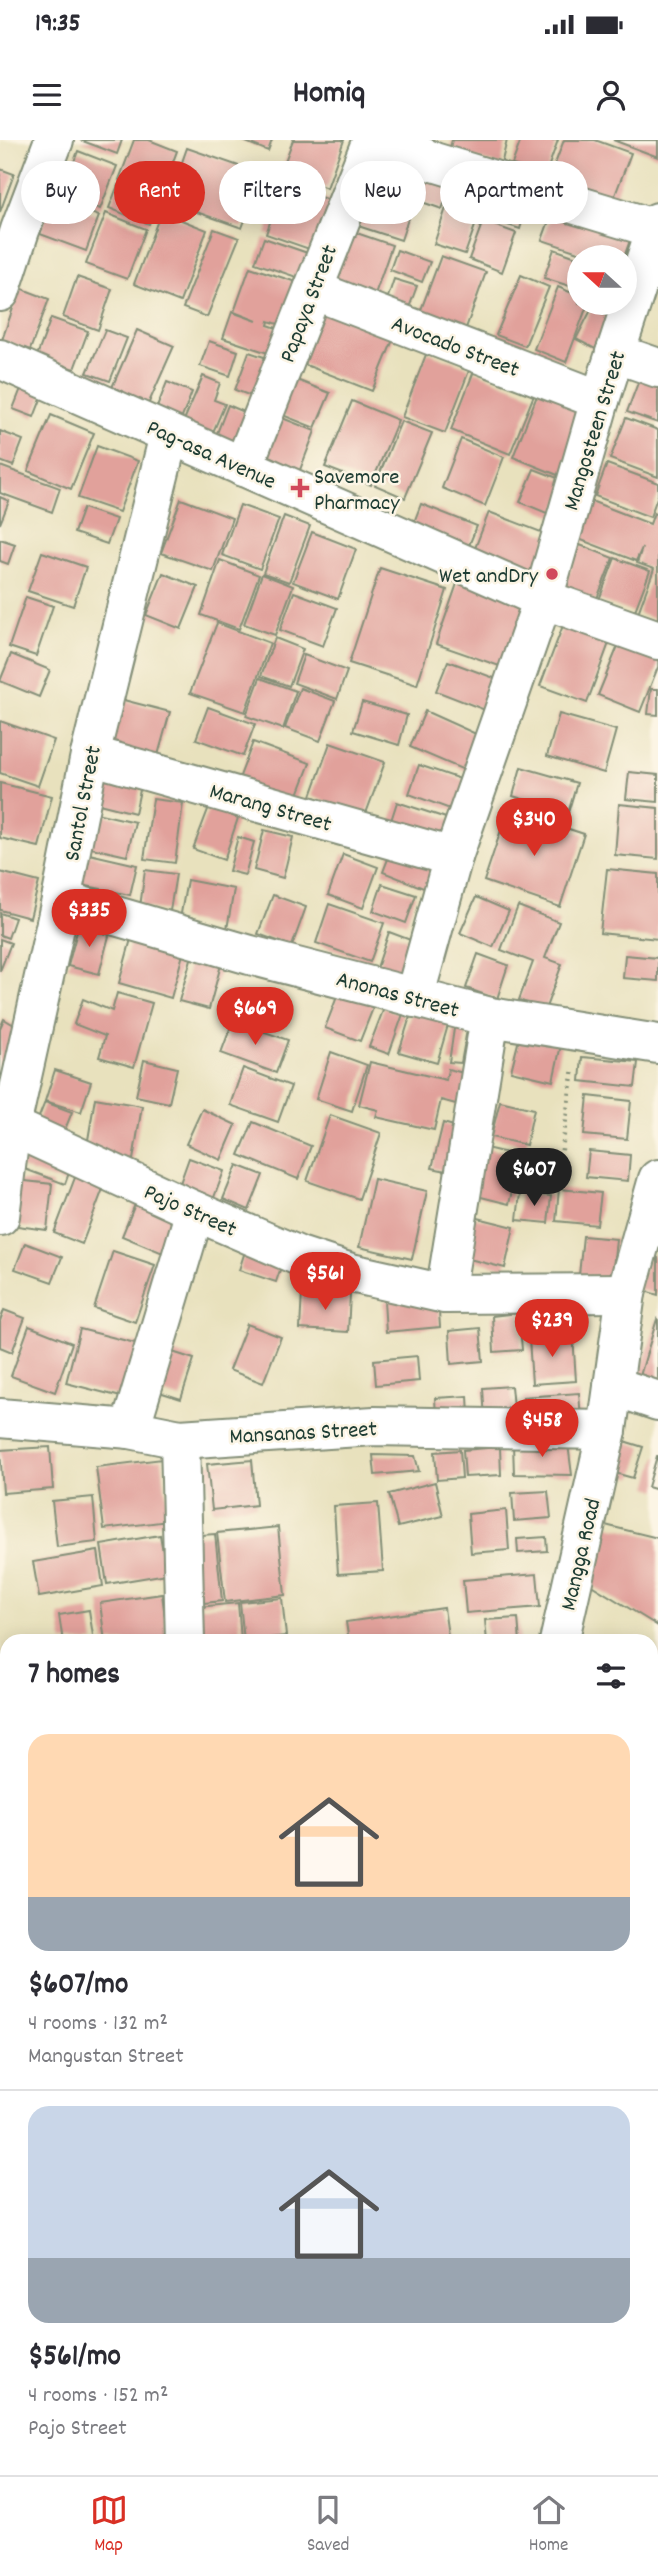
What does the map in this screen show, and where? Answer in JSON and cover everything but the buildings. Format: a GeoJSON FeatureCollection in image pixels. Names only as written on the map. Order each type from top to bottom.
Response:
{"type":"FeatureCollection","features":[{"type":"Feature","properties":{"kind":"street"},"geometry":{"type":"LineString","coordinates":[[0,292],[54,140]]}},
{"type":"Feature","properties":{"kind":"street","name":"Papaya Street"},"geometry":{"type":"LineString","coordinates":[[243,467],[372,140]]}},
{"type":"Feature","properties":{"kind":"street"},"geometry":{"type":"LineString","coordinates":[[383,140],[434,162],[657,225]]}},
{"type":"Feature","properties":{"kind":"street","name":"Mangosteen Street"},"geometry":{"type":"LineString","coordinates":[[414,998],[453,857],[543,599],[600,400],[657,225]]}},
{"type":"Feature","properties":{"kind":"street","name":"Avocado Street"},"geometry":{"type":"LineString","coordinates":[[313,289],[600,400]]}},
{"type":"Feature","properties":{"kind":"street"},"geometry":{"type":"LineString","coordinates":[[615,354],[658,368]]}},
{"type":"Feature","properties":{"kind":"street","name":"Pag-asa Avenue"},"geometry":{"type":"LineString","coordinates":[[0,359],[543,599],[658,640]]}},
{"type":"Feature","properties":{"kind":"street","name":"Santol Street"},"geometry":{"type":"LineString","coordinates":[[0,1216],[11,1126],[90,755],[169,435]]}},
{"type":"Feature","properties":{"kind":"street","name":"Marang Street"},"geometry":{"type":"LineString","coordinates":[[90,755],[453,857]]}},
{"type":"Feature","properties":{"kind":"street","name":"Anonas Street"},"geometry":{"type":"LineString","coordinates":[[61,900],[250,955],[490,1017],[658,1044]]}},
{"type":"Feature","properties":{"kind":"street"},"geometry":{"type":"LineString","coordinates":[[445,1294],[490,1017]]}},
{"type":"Feature","properties":{"kind":"street","name":"Pajo Street"},"geometry":{"type":"LineString","coordinates":[[11,1126],[195,1212],[299,1256],[351,1273],[445,1294],[626,1293]]}},
{"type":"Feature","properties":{"kind":"street","name":"Mangga Road"},"geometry":{"type":"LineString","coordinates":[[561,1634],[607,1430],[626,1293],[658,1179]]}},
{"type":"Feature","properties":{"kind":"street"},"geometry":{"type":"LineString","coordinates":[[130,1429],[195,1212]]}},
{"type":"Feature","properties":{"kind":"street"},"geometry":{"type":"LineString","coordinates":[[613,1386],[658,1401]]}},
{"type":"Feature","properties":{"kind":"street","name":"Mansanas Street"},"geometry":{"type":"LineString","coordinates":[[0,1418],[130,1429],[180,1438],[374,1426],[607,1430]]}},
{"type":"Feature","properties":{"kind":"street"},"geometry":{"type":"LineString","coordinates":[[180,1438],[185,1634]]}},
{"type":"Feature","properties":{"kind":"path"},"geometry":{"type":"LineString","coordinates":[[558,1178],[578,1032]]}},
{"type":"Feature","properties":{"kind":"place","name":"Savemore Pharmacy"},"geometry":{"type":"Point","coordinates":[300,488]}},
{"type":"Feature","properties":{"kind":"place","name":"Wet andDry"},"geometry":{"type":"Point","coordinates":[552,574]}}]}
